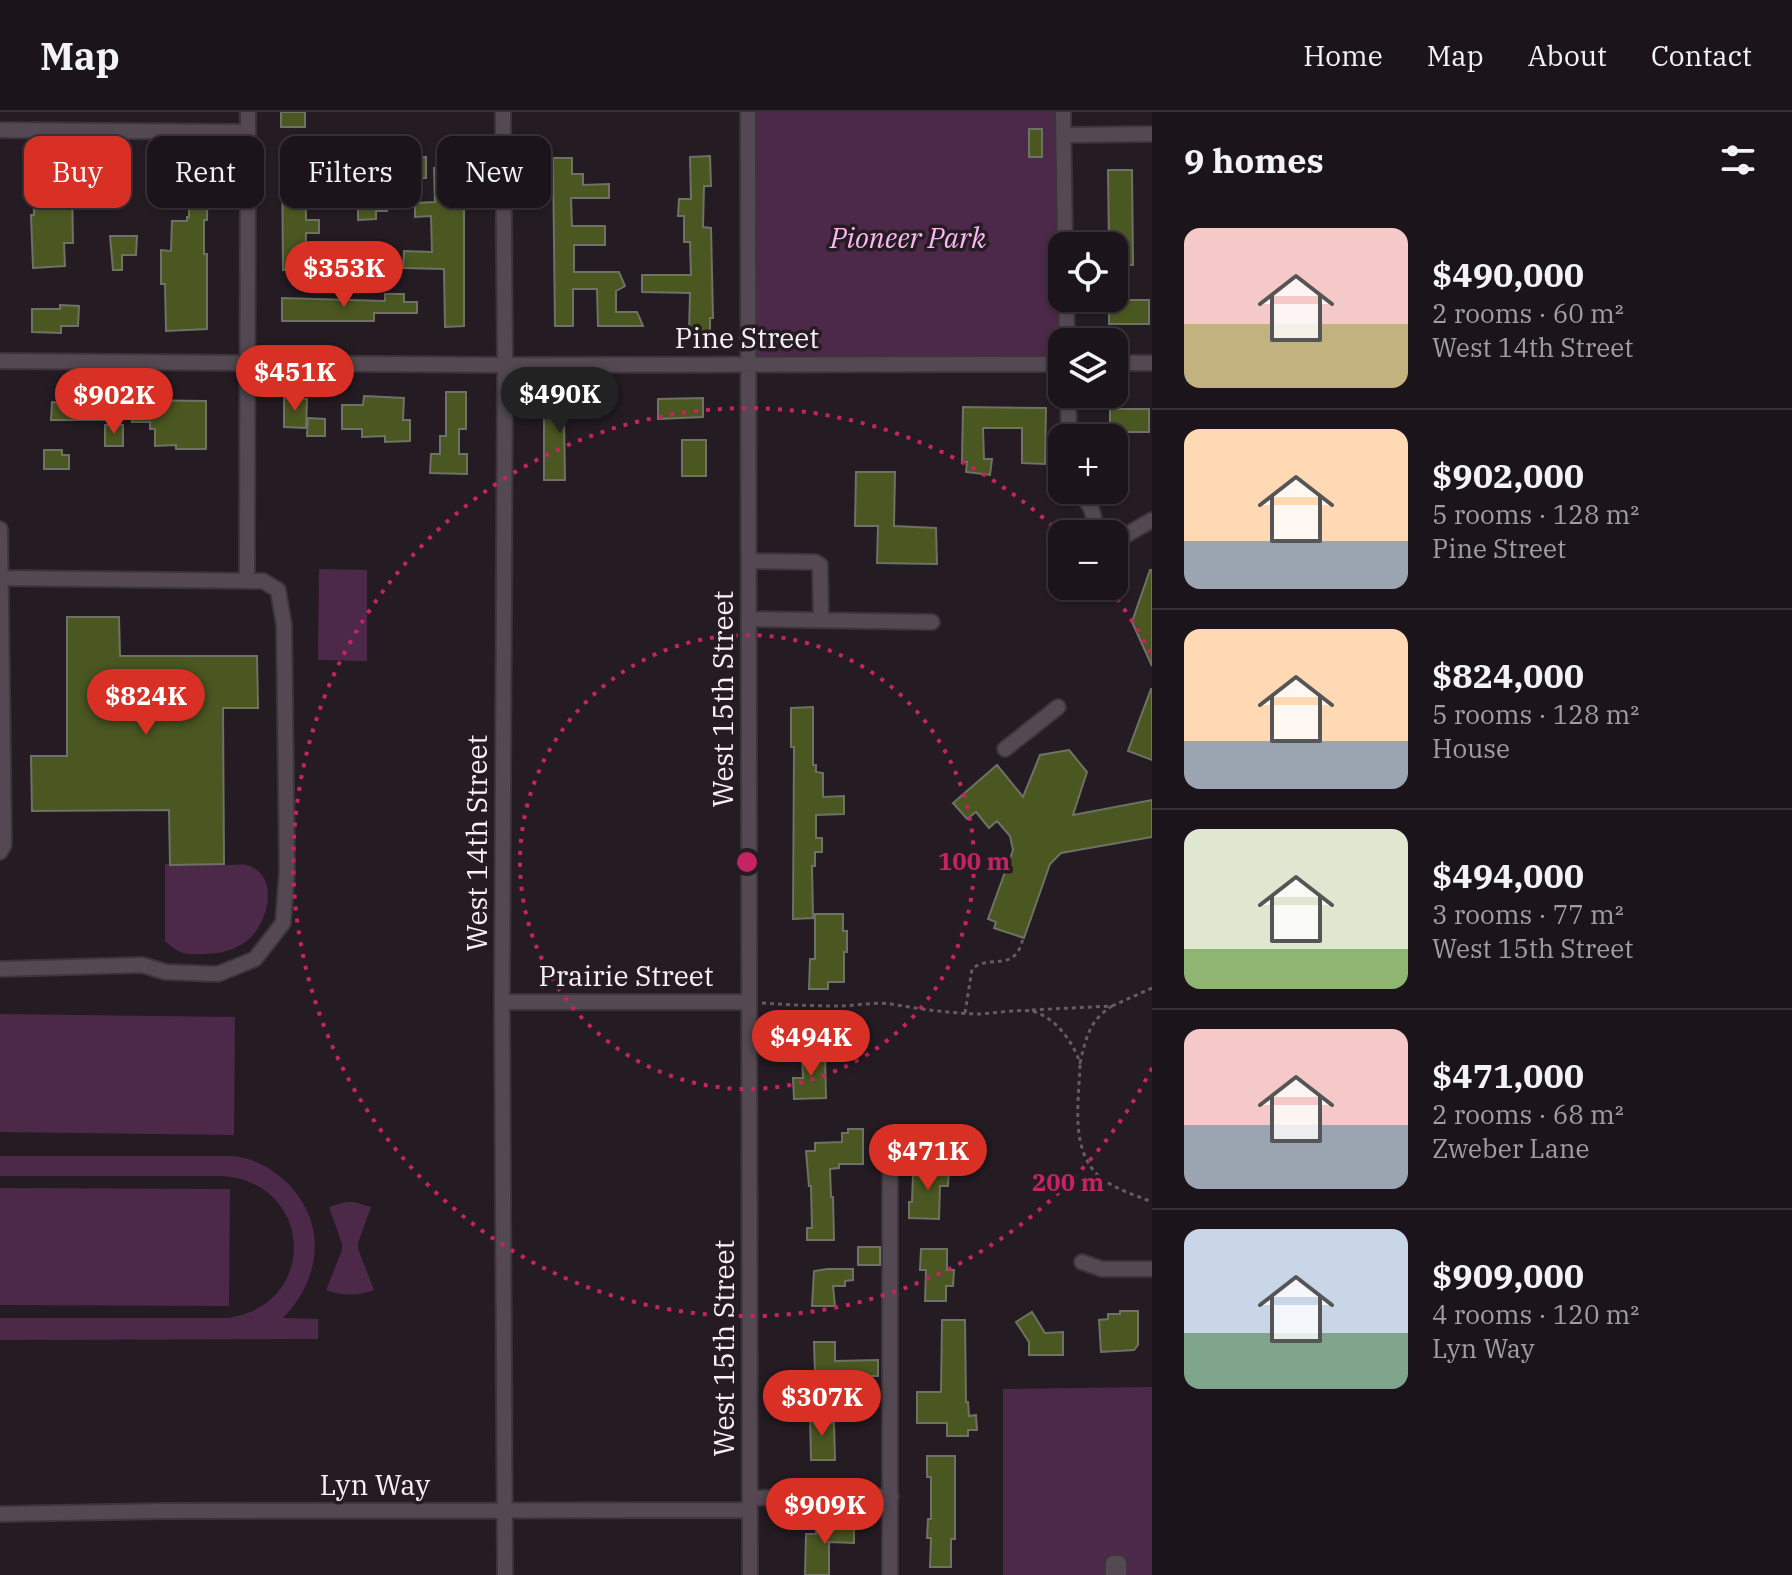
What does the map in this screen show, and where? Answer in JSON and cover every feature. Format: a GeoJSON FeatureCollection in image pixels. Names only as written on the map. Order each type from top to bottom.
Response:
{"type":"FeatureCollection","features":[{"type":"Feature","properties":{"kind":"street"},"geometry":{"type":"LineString","coordinates":[[247,580],[248,112]]}},
{"type":"Feature","properties":{"kind":"street","name":"West 14th Street"},"geometry":{"type":"LineString","coordinates":[[503,112],[505,1575]]}},
{"type":"Feature","properties":{"kind":"street","name":"West 15th Street"},"geometry":{"type":"LineString","coordinates":[[748,112],[750,1575]]}},
{"type":"Feature","properties":{"kind":"street"},"geometry":{"type":"LineString","coordinates":[[1063,112],[1065,232]]}},
{"type":"Feature","properties":{"kind":"street"},"geometry":{"type":"LineString","coordinates":[[0,130],[248,132]]}},
{"type":"Feature","properties":{"kind":"street"},"geometry":{"type":"LineString","coordinates":[[1063,135],[1152,134]]}},
{"type":"Feature","properties":{"kind":"street","name":"Pine Street"},"geometry":{"type":"LineString","coordinates":[[0,361],[505,365],[1048,364]]}},
{"type":"Feature","properties":{"kind":"street"},"geometry":{"type":"LineString","coordinates":[[1128,363],[1152,363]]}},
{"type":"Feature","properties":{"kind":"street"},"geometry":{"type":"LineString","coordinates":[[1128,534],[1152,520]]}},
{"type":"Feature","properties":{"kind":"street"},"geometry":{"type":"LineString","coordinates":[[0,529],[4,845],[0,852]]}},
{"type":"Feature","properties":{"kind":"street"},"geometry":{"type":"LineString","coordinates":[[749,561],[815,562],[820,565],[821,620]]}},
{"type":"Feature","properties":{"kind":"street"},"geometry":{"type":"LineString","coordinates":[[0,969],[142,965],[166,972],[218,974],[255,959],[283,923],[287,870],[284,625],[278,590],[263,581],[247,580],[1,578]]}},
{"type":"Feature","properties":{"kind":"street"},"geometry":{"type":"LineString","coordinates":[[749,619],[932,622]]}},
{"type":"Feature","properties":{"kind":"street"},"geometry":{"type":"LineString","coordinates":[[1005,749],[1058,707]]}},
{"type":"Feature","properties":{"kind":"street","name":"Prairie Street"},"geometry":{"type":"LineString","coordinates":[[502,1002],[749,1002]]}},
{"type":"Feature","properties":{"kind":"street"},"geometry":{"type":"LineString","coordinates":[[890,1174],[890,1575]]}},
{"type":"Feature","properties":{"kind":"street"},"geometry":{"type":"LineString","coordinates":[[1082,1262],[1102,1269],[1152,1269]]}},
{"type":"Feature","properties":{"kind":"street","name":"Lyn Way"},"geometry":{"type":"LineString","coordinates":[[0,1514],[505,1511],[750,1504],[891,1496]]}},
{"type":"Feature","properties":{"kind":"street"},"geometry":{"type":"LineString","coordinates":[[1113,1575],[1113,1563],[1119,1563],[1119,1575]]}},
{"type":"Feature","properties":{"kind":"path"},"geometry":{"type":"LineString","coordinates":[[965,1013],[972,969],[980,964],[1007,961],[1020,949],[1023,938]]}},
{"type":"Feature","properties":{"kind":"path"},"geometry":{"type":"LineString","coordinates":[[1152,988],[1101,1013],[1087,1035],[1080,1063],[1078,1121],[1080,1145],[1088,1164],[1102,1179],[1152,1202]]}},
{"type":"Feature","properties":{"kind":"path"},"geometry":{"type":"LineString","coordinates":[[749,1002],[838,1006],[889,1004],[904,1008],[997,1014],[1112,1006]]}},
{"type":"Feature","properties":{"kind":"path"},"geometry":{"type":"LineString","coordinates":[[1030,1010],[1040,1013],[1061,1029],[1077,1052],[1080,1063]]}},
{"type":"Feature","properties":{"kind":"green space","name":"Pioneer Park"},"geometry":{"type":"Polygon","coordinates":[[[748,112],[1063,112],[1063,232],[1048,232],[1048,312],[1062,312],[1062,328],[1048,328],[1048,364],[749,364],[748,112]]]}},
{"type":"Feature","properties":{"kind":"green space"},"geometry":{"type":"Polygon","coordinates":[[[319,569],[367,570],[367,661],[318,660],[319,569]]]}},
{"type":"Feature","properties":{"kind":"green space"},"geometry":{"type":"Polygon","coordinates":[[[165,864],[244,865],[257,870],[264,878],[268,898],[257,930],[240,946],[223,952],[192,954],[174,949],[165,941],[165,864]]]}},
{"type":"Feature","properties":{"kind":"green space"},"geometry":{"type":"Polygon","coordinates":[[[0,1014],[235,1017],[234,1135],[0,1132],[0,1014]]]}},
{"type":"Feature","properties":{"kind":"green space"},"geometry":{"type":"Polygon","coordinates":[[[0,1156],[230,1156],[252,1160],[273,1171],[299,1197],[314,1231],[315,1250],[306,1285],[283,1318],[318,1319],[318,1339],[0,1340],[0,1318],[228,1318],[258,1308],[279,1290],[291,1268],[294,1243],[288,1219],[274,1198],[251,1183],[220,1176],[0,1176],[0,1156]]]}},
{"type":"Feature","properties":{"kind":"green space"},"geometry":{"type":"Polygon","coordinates":[[[0,1188],[230,1189],[229,1306],[0,1305],[0,1188]]]}},
{"type":"Feature","properties":{"kind":"green space"},"geometry":{"type":"Polygon","coordinates":[[[346,1202],[371,1207],[358,1249],[374,1290],[362,1293],[344,1294],[326,1290],[342,1250],[329,1207],[346,1202]]]}},
{"type":"Feature","properties":{"kind":"green space"},"geometry":{"type":"Polygon","coordinates":[[[1152,1387],[1152,1575],[1003,1575],[1003,1389],[1152,1387]]]}},
{"type":"Feature","properties":{"kind":"building"},"geometry":{"type":"Polygon","coordinates":[[[281,112],[305,112],[305,127],[281,127],[281,112]]]}},
{"type":"Feature","properties":{"kind":"building"},"geometry":{"type":"Polygon","coordinates":[[[1029,129],[1042,129],[1042,157],[1029,157],[1029,129]]]}},
{"type":"Feature","properties":{"kind":"building"},"geometry":{"type":"Polygon","coordinates":[[[710,156],[711,186],[704,186],[703,227],[711,228],[713,318],[710,318],[710,332],[689,332],[690,293],[642,292],[642,275],[691,275],[690,242],[684,242],[684,216],[678,216],[679,199],[691,199],[690,157],[710,156]]]}},
{"type":"Feature","properties":{"kind":"building"},"geometry":{"type":"Polygon","coordinates":[[[421,157],[426,157],[426,178],[421,178],[421,157]]]}},
{"type":"Feature","properties":{"kind":"building"},"geometry":{"type":"Polygon","coordinates":[[[553,158],[572,158],[572,174],[583,174],[583,185],[609,184],[609,198],[571,198],[572,226],[605,226],[605,245],[574,245],[574,272],[619,272],[625,286],[616,291],[616,312],[637,312],[643,326],[598,326],[597,289],[573,289],[573,326],[555,326],[553,158]]]}},
{"type":"Feature","properties":{"kind":"building"},"geometry":{"type":"Polygon","coordinates":[[[434,168],[437,168],[437,208],[464,208],[464,326],[445,327],[444,269],[403,268],[404,251],[432,252],[431,216],[415,217],[415,208],[421,208],[421,203],[435,202],[434,168]]]}},
{"type":"Feature","properties":{"kind":"building"},"geometry":{"type":"Polygon","coordinates":[[[1108,170],[1132,170],[1133,265],[1128,265],[1128,232],[1109,232],[1108,170]]]}},
{"type":"Feature","properties":{"kind":"building"},"geometry":{"type":"Polygon","coordinates":[[[34,208],[72,208],[73,243],[64,243],[65,266],[33,268],[31,215],[34,215],[34,208]]]}},
{"type":"Feature","properties":{"kind":"building"},"geometry":{"type":"Polygon","coordinates":[[[189,208],[207,208],[207,220],[204,220],[207,329],[166,331],[161,250],[171,251],[172,221],[187,221],[189,208]]]}},
{"type":"Feature","properties":{"kind":"building"},"geometry":{"type":"Polygon","coordinates":[[[282,208],[306,208],[306,220],[319,220],[319,233],[306,233],[305,270],[283,270],[282,208]]]}},
{"type":"Feature","properties":{"kind":"building"},"geometry":{"type":"Polygon","coordinates":[[[358,208],[387,208],[387,211],[376,211],[376,219],[358,220],[358,208]]]}},
{"type":"Feature","properties":{"kind":"building"},"geometry":{"type":"Polygon","coordinates":[[[110,236],[137,236],[136,255],[122,255],[122,270],[113,270],[110,236]]]}},
{"type":"Feature","properties":{"kind":"building"},"geometry":{"type":"Polygon","coordinates":[[[358,249],[375,249],[376,268],[358,269],[358,249]]]}},
{"type":"Feature","properties":{"kind":"building"},"geometry":{"type":"Polygon","coordinates":[[[385,294],[404,294],[404,302],[417,302],[417,313],[374,313],[374,321],[282,321],[282,298],[385,301],[385,294]]]}},
{"type":"Feature","properties":{"kind":"building"},"geometry":{"type":"Polygon","coordinates":[[[1128,300],[1149,300],[1149,324],[1109,324],[1109,312],[1128,312],[1128,300]]]}},
{"type":"Feature","properties":{"kind":"building"},"geometry":{"type":"Polygon","coordinates":[[[60,305],[79,306],[78,326],[61,326],[61,333],[32,332],[32,309],[60,309],[60,305]]]}},
{"type":"Feature","properties":{"kind":"building"},"geometry":{"type":"Polygon","coordinates":[[[446,392],[466,392],[466,429],[459,429],[459,454],[467,454],[467,474],[430,473],[431,454],[440,454],[440,436],[446,436],[446,392]]]}},
{"type":"Feature","properties":{"kind":"building"},"geometry":{"type":"Polygon","coordinates":[[[364,396],[404,398],[403,420],[410,420],[410,441],[385,442],[385,436],[362,437],[362,429],[342,429],[342,405],[363,405],[364,396]]]}},
{"type":"Feature","properties":{"kind":"building"},"geometry":{"type":"Polygon","coordinates":[[[284,398],[307,399],[306,428],[284,427],[284,398]]]}},
{"type":"Feature","properties":{"kind":"building"},"geometry":{"type":"Polygon","coordinates":[[[703,398],[703,417],[658,419],[658,399],[703,398]]]}},
{"type":"Feature","properties":{"kind":"building"},"geometry":{"type":"Polygon","coordinates":[[[85,399],[108,399],[108,420],[51,420],[52,402],[85,404],[85,399]]]}},
{"type":"Feature","properties":{"kind":"building"},"geometry":{"type":"Polygon","coordinates":[[[567,399],[592,399],[592,418],[564,418],[565,480],[544,480],[544,406],[567,406],[567,399]]]}},
{"type":"Feature","properties":{"kind":"building"},"geometry":{"type":"Polygon","coordinates":[[[131,400],[206,401],[206,449],[155,446],[155,429],[150,429],[150,422],[132,422],[131,400]]]}},
{"type":"Feature","properties":{"kind":"building"},"geometry":{"type":"Polygon","coordinates":[[[963,407],[1046,408],[1045,464],[1022,463],[1022,428],[983,428],[984,459],[992,459],[990,475],[966,472],[967,462],[962,462],[963,407]]]}},
{"type":"Feature","properties":{"kind":"building"},"geometry":{"type":"Polygon","coordinates":[[[1110,409],[1149,409],[1149,432],[1128,432],[1128,424],[1110,424],[1110,409]]]}},
{"type":"Feature","properties":{"kind":"building"},"geometry":{"type":"Polygon","coordinates":[[[308,418],[325,419],[325,436],[307,436],[308,418]]]}},
{"type":"Feature","properties":{"kind":"building"},"geometry":{"type":"Polygon","coordinates":[[[105,425],[123,425],[123,446],[105,446],[105,425]]]}},
{"type":"Feature","properties":{"kind":"building"},"geometry":{"type":"Polygon","coordinates":[[[682,440],[706,440],[706,476],[682,476],[682,440]]]}},
{"type":"Feature","properties":{"kind":"building"},"geometry":{"type":"Polygon","coordinates":[[[44,450],[62,450],[62,455],[69,455],[69,469],[44,469],[44,450]]]}},
{"type":"Feature","properties":{"kind":"building"},"geometry":{"type":"Polygon","coordinates":[[[856,472],[895,472],[894,526],[936,528],[937,564],[877,563],[878,526],[855,526],[856,472]]]}},
{"type":"Feature","properties":{"kind":"building"},"geometry":{"type":"Polygon","coordinates":[[[1152,570],[1152,666],[1132,622],[1152,570]]]}},
{"type":"Feature","properties":{"kind":"building"},"geometry":{"type":"Polygon","coordinates":[[[67,617],[119,617],[120,656],[257,656],[258,708],[223,708],[224,864],[170,865],[169,810],[32,811],[31,756],[67,756],[67,617]]]}},
{"type":"Feature","properties":{"kind":"building"},"geometry":{"type":"Polygon","coordinates":[[[1152,689],[1152,760],[1128,751],[1152,689]]]}},
{"type":"Feature","properties":{"kind":"building"},"geometry":{"type":"Polygon","coordinates":[[[813,707],[813,765],[816,765],[816,772],[823,773],[823,797],[844,796],[844,814],[816,815],[816,838],[822,838],[822,852],[815,852],[815,866],[812,866],[813,918],[793,919],[794,747],[791,747],[791,708],[813,707]]]}},
{"type":"Feature","properties":{"kind":"building"},"geometry":{"type":"Polygon","coordinates":[[[1069,750],[1087,772],[1073,815],[1152,800],[1152,837],[1061,853],[1050,864],[1024,938],[994,928],[996,922],[988,919],[1013,850],[1010,836],[997,821],[989,828],[976,812],[967,819],[953,803],[997,765],[1023,797],[1040,755],[1069,750]]]}},
{"type":"Feature","properties":{"kind":"building"},"geometry":{"type":"Polygon","coordinates":[[[815,914],[843,914],[843,931],[847,931],[844,982],[828,982],[828,989],[809,989],[810,959],[815,959],[815,914]]]}},
{"type":"Feature","properties":{"kind":"building"},"geometry":{"type":"Polygon","coordinates":[[[802,1054],[825,1054],[826,1098],[794,1099],[793,1078],[803,1078],[802,1054]]]}},
{"type":"Feature","properties":{"kind":"building"},"geometry":{"type":"Polygon","coordinates":[[[848,1129],[863,1129],[863,1164],[839,1164],[839,1168],[830,1169],[834,1240],[807,1240],[807,1228],[812,1228],[806,1151],[815,1151],[815,1143],[842,1142],[842,1133],[848,1133],[848,1129]]]}},
{"type":"Feature","properties":{"kind":"building"},"geometry":{"type":"Polygon","coordinates":[[[916,1166],[949,1167],[948,1186],[940,1186],[939,1219],[909,1218],[916,1166]]]}},
{"type":"Feature","properties":{"kind":"building"},"geometry":{"type":"Polygon","coordinates":[[[858,1247],[880,1247],[880,1265],[858,1265],[858,1247]]]}},
{"type":"Feature","properties":{"kind":"building"},"geometry":{"type":"Polygon","coordinates":[[[921,1249],[947,1249],[947,1270],[954,1270],[953,1286],[946,1286],[946,1301],[925,1301],[926,1270],[920,1270],[921,1249]]]}},
{"type":"Feature","properties":{"kind":"building"},"geometry":{"type":"Polygon","coordinates":[[[853,1269],[853,1280],[845,1281],[845,1286],[833,1286],[835,1306],[812,1306],[814,1271],[853,1269]]]}},
{"type":"Feature","properties":{"kind":"building"},"geometry":{"type":"Polygon","coordinates":[[[1120,1311],[1138,1311],[1138,1345],[1134,1350],[1101,1352],[1099,1320],[1108,1319],[1108,1314],[1120,1314],[1120,1311]]]}},
{"type":"Feature","properties":{"kind":"building"},"geometry":{"type":"Polygon","coordinates":[[[1032,1312],[1045,1333],[1063,1332],[1063,1355],[1029,1355],[1029,1342],[1016,1322],[1032,1312]]]}},
{"type":"Feature","properties":{"kind":"building"},"geometry":{"type":"Polygon","coordinates":[[[942,1320],[965,1320],[966,1402],[969,1416],[976,1415],[977,1430],[968,1430],[968,1436],[947,1436],[947,1423],[917,1423],[917,1392],[941,1392],[942,1320]]]}},
{"type":"Feature","properties":{"kind":"building"},"geometry":{"type":"Polygon","coordinates":[[[814,1342],[835,1342],[835,1361],[878,1360],[878,1376],[815,1373],[814,1342]]]}},
{"type":"Feature","properties":{"kind":"building"},"geometry":{"type":"Polygon","coordinates":[[[810,1415],[828,1415],[828,1423],[834,1423],[835,1460],[811,1460],[810,1415]]]}},
{"type":"Feature","properties":{"kind":"building"},"geometry":{"type":"Polygon","coordinates":[[[927,1456],[955,1456],[955,1539],[951,1539],[951,1567],[930,1567],[931,1538],[927,1538],[928,1519],[931,1519],[931,1477],[927,1477],[927,1456]]]}},
{"type":"Feature","properties":{"kind":"building"},"geometry":{"type":"Polygon","coordinates":[[[816,1524],[854,1524],[854,1543],[829,1542],[829,1575],[805,1575],[806,1534],[816,1534],[816,1524]]]}}]}
